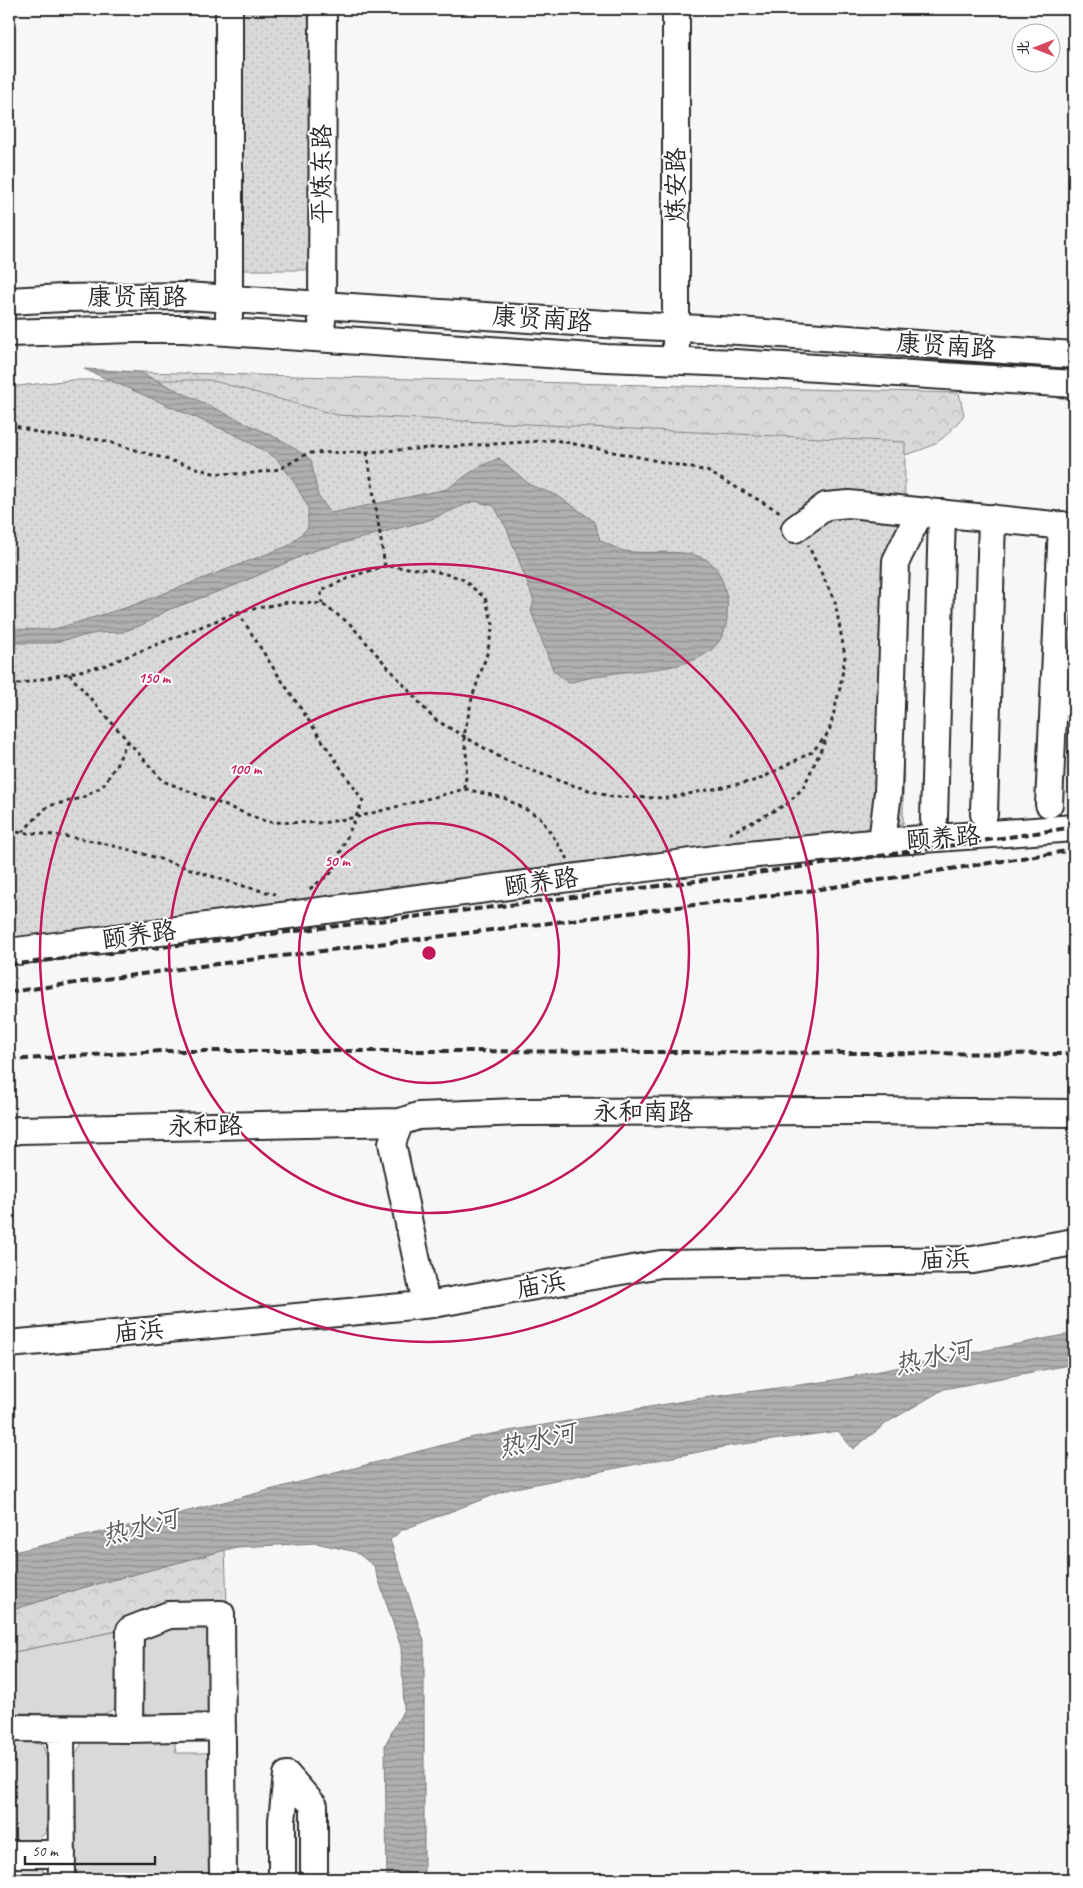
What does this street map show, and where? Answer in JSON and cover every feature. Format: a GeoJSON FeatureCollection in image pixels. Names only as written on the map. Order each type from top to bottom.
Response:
{"type":"FeatureCollection","features":[{"type":"Feature","properties":{"kind":"street"},"geometry":{"type":"LineString","coordinates":[[229,9],[229,332]]}},
{"type":"Feature","properties":{"kind":"street","name":"平炼东路"},"geometry":{"type":"LineString","coordinates":[[322,339],[323,9]]}},
{"type":"Feature","properties":{"kind":"street","name":"炼安路"},"geometry":{"type":"LineString","coordinates":[[676,9],[676,360]]}},
{"type":"Feature","properties":{"kind":"street","name":"康贤南路"},"geometry":{"type":"LineString","coordinates":[[9,301],[123,296],[186,296],[1074,355]]}},
{"type":"Feature","properties":{"kind":"street","name":"康贤南路"},"geometry":{"type":"LineString","coordinates":[[9,333],[133,328],[184,329],[606,358],[676,360],[1074,384]]}},
{"type":"Feature","properties":{"kind":"street"},"geometry":{"type":"LineString","coordinates":[[795,529],[826,506],[849,504],[1068,526],[1049,804]]}},
{"type":"Feature","properties":{"kind":"street"},"geometry":{"type":"LineString","coordinates":[[934,512],[934,819]]}},
{"type":"Feature","properties":{"kind":"street"},"geometry":{"type":"LineString","coordinates":[[882,842],[888,792],[896,561],[916,520],[934,512]]}},
{"type":"Feature","properties":{"kind":"street"},"geometry":{"type":"LineString","coordinates":[[984,814],[992,518]]}},
{"type":"Feature","properties":{"kind":"street","name":"颐养路"},"geometry":{"type":"LineString","coordinates":[[9,952],[737,856],[882,842],[1074,828]]}},
{"type":"Feature","properties":{"kind":"street","name":"永和南路"},"geometry":{"type":"LineString","coordinates":[[400,1122],[418,1116],[519,1112],[864,1111],[1074,1113]]}},
{"type":"Feature","properties":{"kind":"street"},"geometry":{"type":"LineString","coordinates":[[400,1122],[392,1143],[426,1304]]}},
{"type":"Feature","properties":{"kind":"street","name":"永和路"},"geometry":{"type":"LineString","coordinates":[[9,1132],[19,1130],[400,1122]]}},
{"type":"Feature","properties":{"kind":"street","name":"庙浜"},"geometry":{"type":"LineString","coordinates":[[9,1344],[426,1304],[661,1264],[973,1260],[1074,1242]]}},
{"type":"Feature","properties":{"kind":"street"},"geometry":{"type":"LineString","coordinates":[[129,1729],[130,1630],[169,1615],[221,1614],[223,1879]]}},
{"type":"Feature","properties":{"kind":"street"},"geometry":{"type":"LineString","coordinates":[[9,1728],[129,1729],[222,1727]]}},
{"type":"Feature","properties":{"kind":"street"},"geometry":{"type":"LineString","coordinates":[[61,1729],[62,1879]]}},
{"type":"Feature","properties":{"kind":"street"},"geometry":{"type":"LineString","coordinates":[[282,1879],[282,1820],[287,1775],[314,1806],[314,1879]]}},
{"type":"Feature","properties":{"kind":"street"},"geometry":{"type":"LineString","coordinates":[[9,1854],[62,1854]]}},
{"type":"Feature","properties":{"kind":"path"},"geometry":{"type":"LineString","coordinates":[[9,424],[46,435],[102,440],[213,472],[246,474],[280,468],[308,453],[367,452],[555,440],[707,471],[785,515],[811,550],[835,602],[845,656],[840,688],[829,732],[803,788],[787,804],[727,836]]}},
{"type":"Feature","properties":{"kind":"path"},"geometry":{"type":"LineString","coordinates":[[367,452],[385,566]]}},
{"type":"Feature","properties":{"kind":"path"},"geometry":{"type":"LineString","coordinates":[[322,604],[321,590],[356,575],[385,566],[430,570],[461,578],[485,598],[493,624],[487,654],[472,698],[464,736],[467,761],[466,790]]}},
{"type":"Feature","properties":{"kind":"path"},"geometry":{"type":"LineString","coordinates":[[9,686],[104,666],[238,612],[288,602],[322,604],[350,623],[434,719],[505,760],[562,782],[612,797],[668,798],[758,780],[812,752],[829,732]]}},
{"type":"Feature","properties":{"kind":"path"},"geometry":{"type":"LineString","coordinates":[[238,612],[363,801],[331,873],[301,895]]}},
{"type":"Feature","properties":{"kind":"path"},"geometry":{"type":"LineString","coordinates":[[69,674],[163,781],[267,822],[322,823],[357,817],[466,790],[504,798],[540,817],[570,862]]}},
{"type":"Feature","properties":{"kind":"path"},"geometry":{"type":"LineString","coordinates":[[22,833],[48,806],[82,798],[104,786],[118,762],[127,741]]}},
{"type":"Feature","properties":{"kind":"path"},"geometry":{"type":"LineString","coordinates":[[9,832],[113,845],[246,888],[278,895]]}},
{"type":"Feature","properties":{"kind":"green space"},"geometry":{"type":"Polygon","coordinates":[[[232,9],[312,9],[312,270],[232,270],[232,9]]]}},
{"type":"Feature","properties":{"kind":"green space"},"geometry":{"type":"Polygon","coordinates":[[[139,372],[959,393],[964,415],[944,437],[924,449],[905,455],[369,436],[161,384],[139,372]]]}},
{"type":"Feature","properties":{"kind":"green space"},"geometry":{"type":"Polygon","coordinates":[[[72,380],[210,380],[337,415],[905,442],[903,824],[99,937],[9,952],[9,387],[72,380]]]}},
{"type":"Feature","properties":{"kind":"green space"},"geometry":{"type":"Polygon","coordinates":[[[225,1550],[227,1605],[188,1606],[117,1631],[9,1653],[9,1611],[82,1588],[225,1550]]]}},
{"type":"Feature","properties":{"kind":"green space"},"geometry":{"type":"Polygon","coordinates":[[[208,1625],[210,1715],[140,1716],[142,1636],[172,1626],[208,1625]]]}},
{"type":"Feature","properties":{"kind":"green space"},"geometry":{"type":"Polygon","coordinates":[[[117,1631],[116,1708],[104,1714],[9,1713],[9,1653],[117,1631]]]}},
{"type":"Feature","properties":{"kind":"green space"},"geometry":{"type":"Polygon","coordinates":[[[174,1737],[176,1753],[211,1753],[211,1879],[75,1879],[75,1755],[82,1743],[98,1739],[174,1737]]]}},
{"type":"Feature","properties":{"kind":"green space"},"geometry":{"type":"Polygon","coordinates":[[[9,1740],[42,1745],[50,1765],[46,1832],[37,1841],[9,1841],[9,1740]]]}},
{"type":"Feature","properties":{"kind":"green space"},"geometry":{"type":"Polygon","coordinates":[[[9,1863],[37,1865],[46,1873],[46,1879],[9,1879],[9,1863]]]}},
{"type":"Feature","properties":{"kind":"water"},"geometry":{"type":"Polygon","coordinates":[[[84,369],[139,372],[285,442],[311,460],[318,496],[331,513],[447,489],[477,468],[499,458],[530,485],[558,496],[594,521],[600,540],[612,546],[624,551],[633,552],[685,553],[709,561],[720,575],[727,599],[727,618],[723,635],[713,648],[700,657],[685,663],[604,675],[568,683],[553,670],[531,611],[534,601],[507,529],[494,506],[474,501],[429,520],[313,551],[236,585],[168,610],[142,625],[122,632],[97,633],[51,643],[9,643],[9,629],[52,630],[131,606],[288,546],[308,528],[308,507],[293,480],[276,458],[238,436],[84,369]]]}},
{"type":"Feature","properties":{"kind":"water","name":"热水河"},"geometry":{"type":"Polygon","coordinates":[[[1074,1333],[1074,1364],[944,1389],[888,1422],[853,1449],[838,1431],[729,1446],[510,1489],[402,1530],[390,1540],[424,1641],[424,1879],[387,1879],[385,1745],[404,1709],[401,1647],[374,1566],[356,1552],[316,1543],[237,1547],[82,1588],[9,1611],[9,1553],[146,1522],[474,1437],[696,1399],[829,1381],[1074,1333]]]}},
{"type":"Feature","properties":{"kind":"railway"},"geometry":{"type":"LineString","coordinates":[[9,965],[675,884],[1074,827]]}},
{"type":"Feature","properties":{"kind":"railway"},"geometry":{"type":"LineString","coordinates":[[9,992],[201,966],[814,890],[1074,850]]}},
{"type":"Feature","properties":{"kind":"railway"},"geometry":{"type":"LineString","coordinates":[[9,1060],[162,1051],[1074,1054]]}}]}
